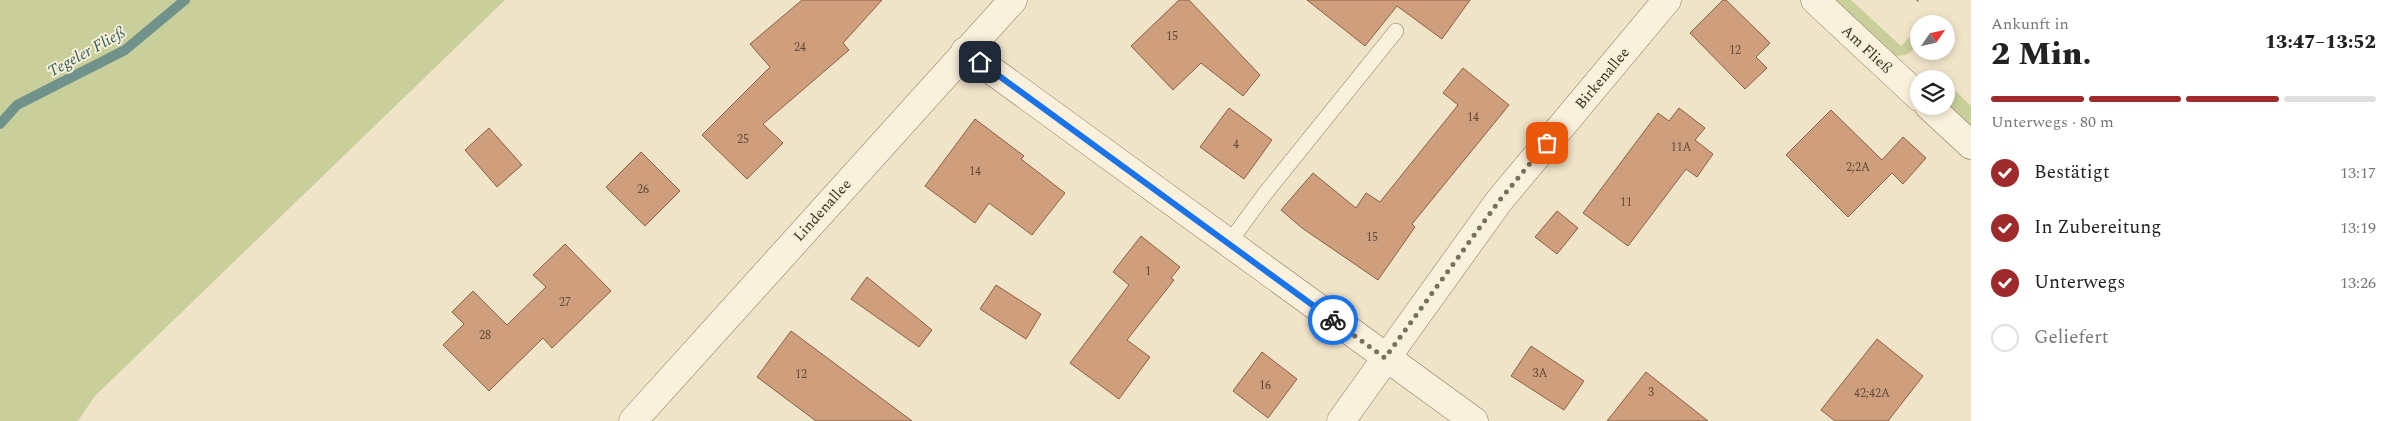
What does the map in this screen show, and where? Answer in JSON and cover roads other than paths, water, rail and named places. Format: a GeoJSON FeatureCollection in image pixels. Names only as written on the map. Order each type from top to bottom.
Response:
{"type":"FeatureCollection","features":[{"type":"Feature","properties":{"kind":"street","name":"Lindenallee"},"geometry":{"type":"LineString","coordinates":[[633,421],[1013,0]]}},
{"type":"Feature","properties":{"kind":"street","name":"Birkenallee"},"geometry":{"type":"LineString","coordinates":[[1341,421],[1499,201],[1667,0]]}},
{"type":"Feature","properties":{"kind":"street","name":"Am Fließ"},"geometry":{"type":"LineString","coordinates":[[1815,0],[1910,89]]}},
{"type":"Feature","properties":{"kind":"street"},"geometry":{"type":"LineString","coordinates":[[965,51],[1474,421]]}},
{"type":"Feature","properties":{"kind":"street"},"geometry":{"type":"LineString","coordinates":[[1939,115],[1971,145]]}},
{"type":"Feature","properties":{"kind":"lane"},"geometry":{"type":"LineString","coordinates":[[1228,244],[1264,195],[1396,32]]}},
{"type":"Feature","properties":{"kind":"waterway","name":"Tegeler Fließ"},"geometry":{"type":"LineString","coordinates":[[0,124],[17,105],[125,50],[185,0]]}}]}
